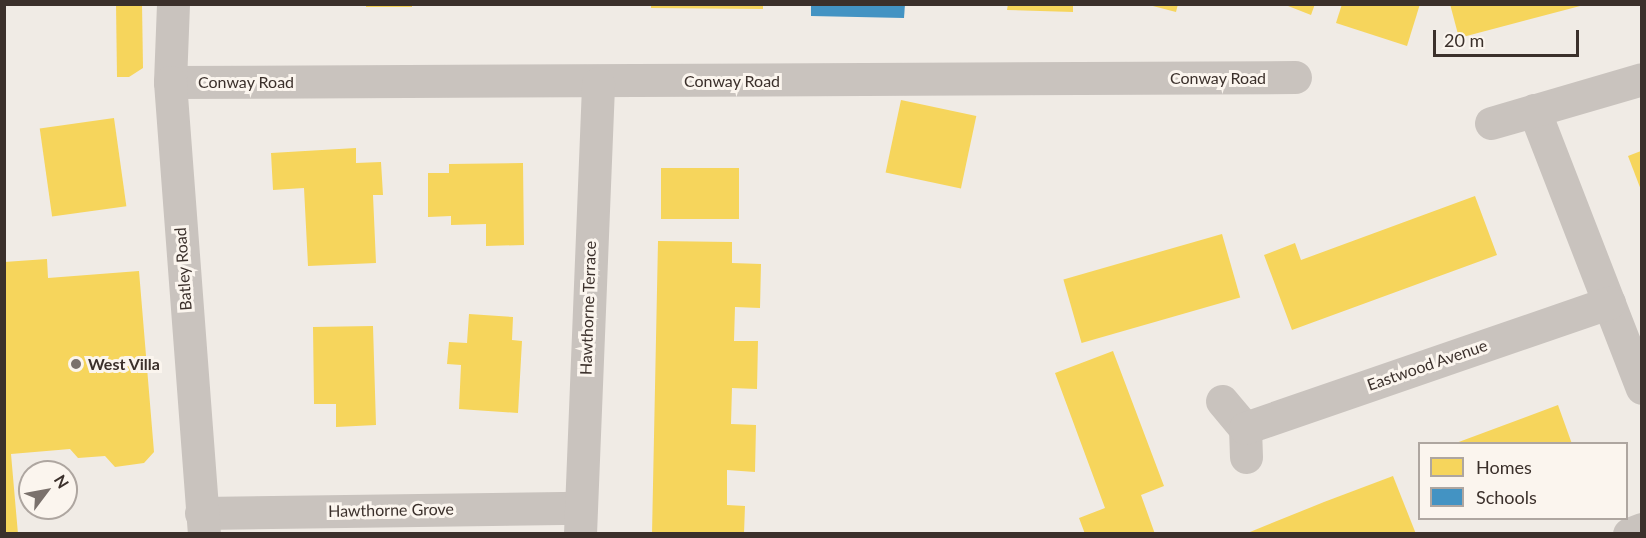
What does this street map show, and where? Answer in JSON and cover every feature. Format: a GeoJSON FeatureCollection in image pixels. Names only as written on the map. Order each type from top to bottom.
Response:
{"type":"FeatureCollection","features":[{"type":"Feature","properties":{"kind":"street","name":"Batley Road"},"geometry":{"type":"LineString","coordinates":[[173,4],[170,82],[203,523]]}},
{"type":"Feature","properties":{"kind":"street","name":"Conway Road"},"geometry":{"type":"LineString","coordinates":[[170,82],[598,82],[1295,77]]}},
{"type":"Feature","properties":{"kind":"street"},"geometry":{"type":"LineString","coordinates":[[1491,123],[1641,79]]}},
{"type":"Feature","properties":{"kind":"street","name":"Hawthorne Terrace"},"geometry":{"type":"LineString","coordinates":[[580,521],[598,82]]}},
{"type":"Feature","properties":{"kind":"street"},"geometry":{"type":"LineString","coordinates":[[1534,110],[1641,388]]}},
{"type":"Feature","properties":{"kind":"street","name":"Eastwood Avenue"},"geometry":{"type":"LineString","coordinates":[[1222,401],[1246,442],[1609,303]]}},
{"type":"Feature","properties":{"kind":"street","name":"Hawthorne Grove"},"geometry":{"type":"LineString","coordinates":[[203,523],[580,521]]}},
{"type":"Feature","properties":{"kind":"street"},"geometry":{"type":"LineString","coordinates":[[1629,534],[1641,529]]}},
{"type":"Feature","properties":{"kind":"building: Homes"},"geometry":{"type":"Polygon","coordinates":[[[116,4],[142,4],[143,68],[129,77],[117,77],[116,4]]]}},
{"type":"Feature","properties":{"kind":"building: Homes"},"geometry":{"type":"Polygon","coordinates":[[[366,4],[412,4],[412,7],[366,7],[366,4]]]}},
{"type":"Feature","properties":{"kind":"building: Homes"},"geometry":{"type":"Polygon","coordinates":[[[651,4],[763,4],[763,9],[651,8],[651,4]]]}},
{"type":"Feature","properties":{"kind":"building: Homes"},"geometry":{"type":"Polygon","coordinates":[[[1008,4],[1073,4],[1073,12],[1007,10],[1008,4]]]}},
{"type":"Feature","properties":{"kind":"building: Homes"},"geometry":{"type":"Polygon","coordinates":[[[1145,4],[1178,4],[1176,12],[1145,4]]]}},
{"type":"Feature","properties":{"kind":"building: Homes"},"geometry":{"type":"Polygon","coordinates":[[[1283,4],[1315,4],[1311,15],[1283,4]]]}},
{"type":"Feature","properties":{"kind":"building: Homes"},"geometry":{"type":"Polygon","coordinates":[[[1342,4],[1420,4],[1407,46],[1336,23],[1342,4]]]}},
{"type":"Feature","properties":{"kind":"building: Homes"},"geometry":{"type":"Polygon","coordinates":[[[1450,4],[1583,4],[1584,5],[1459,38],[1450,4]]]}},
{"type":"Feature","properties":{"kind":"building: Homes"},"geometry":{"type":"Polygon","coordinates":[[[901,100],[976,116],[961,188],[886,172],[901,100]]]}},
{"type":"Feature","properties":{"kind":"building: Homes"},"geometry":{"type":"Polygon","coordinates":[[[114,118],[126,206],[52,217],[40,128],[114,118]]]}},
{"type":"Feature","properties":{"kind":"building: Homes"},"geometry":{"type":"Polygon","coordinates":[[[356,148],[356,163],[381,162],[383,195],[373,195],[376,263],[308,266],[304,188],[273,190],[271,153],[356,148]]]}},
{"type":"Feature","properties":{"kind":"building: Homes"},"geometry":{"type":"Polygon","coordinates":[[[1641,151],[1641,190],[1628,156],[1641,151]]]}},
{"type":"Feature","properties":{"kind":"building: Homes"},"geometry":{"type":"Polygon","coordinates":[[[523,163],[524,245],[486,246],[486,224],[451,225],[451,216],[428,217],[428,173],[449,173],[449,164],[523,163]]]}},
{"type":"Feature","properties":{"kind":"building: Homes"},"geometry":{"type":"Polygon","coordinates":[[[661,168],[739,168],[739,219],[661,219],[661,168]]]}},
{"type":"Feature","properties":{"kind":"building: Homes"},"geometry":{"type":"Polygon","coordinates":[[[1475,196],[1497,255],[1292,330],[1264,255],[1295,243],[1301,260],[1475,196]]]}},
{"type":"Feature","properties":{"kind":"building: Homes"},"geometry":{"type":"Polygon","coordinates":[[[1222,234],[1240,297],[1082,343],[1063,279],[1222,234]]]}},
{"type":"Feature","properties":{"kind":"building: Homes"},"geometry":{"type":"Polygon","coordinates":[[[658,241],[732,242],[732,263],[761,264],[760,308],[735,307],[734,341],[758,341],[757,389],[732,388],[731,424],[756,425],[755,472],[727,470],[727,505],[745,506],[744,534],[652,534],[658,241]]]}},
{"type":"Feature","properties":{"kind":"building: Homes","name":"West Villa"},"geometry":{"type":"Polygon","coordinates":[[[47,259],[48,278],[139,271],[154,452],[144,463],[115,467],[105,456],[78,458],[70,449],[11,454],[18,534],[4,534],[4,262],[47,259]]]}},
{"type":"Feature","properties":{"kind":"building: Homes"},"geometry":{"type":"Polygon","coordinates":[[[469,314],[513,317],[512,340],[522,341],[518,413],[459,409],[461,365],[447,364],[449,342],[467,343],[469,314]]]}},
{"type":"Feature","properties":{"kind":"building: Homes"},"geometry":{"type":"Polygon","coordinates":[[[373,326],[376,425],[336,427],[336,404],[314,404],[313,327],[373,326]]]}},
{"type":"Feature","properties":{"kind":"building: Homes"},"geometry":{"type":"Polygon","coordinates":[[[1113,351],[1164,486],[1141,495],[1155,534],[1085,534],[1079,518],[1105,508],[1055,373],[1113,351]]]}},
{"type":"Feature","properties":{"kind":"building: Homes"},"geometry":{"type":"Polygon","coordinates":[[[1558,405],[1571,442],[1459,442],[1558,405]]]}},
{"type":"Feature","properties":{"kind":"building: Homes"},"geometry":{"type":"Polygon","coordinates":[[[1393,476],[1416,534],[1245,534],[1324,502],[1393,476]]]}},
{"type":"Feature","properties":{"kind":"building: Schools"},"geometry":{"type":"Polygon","coordinates":[[[811,4],[905,4],[904,18],[811,16],[811,4]]]}},
{"type":"Feature","properties":{"kind":"place","name":"West Villa"},"geometry":{"type":"Point","coordinates":[76,364]}}]}
